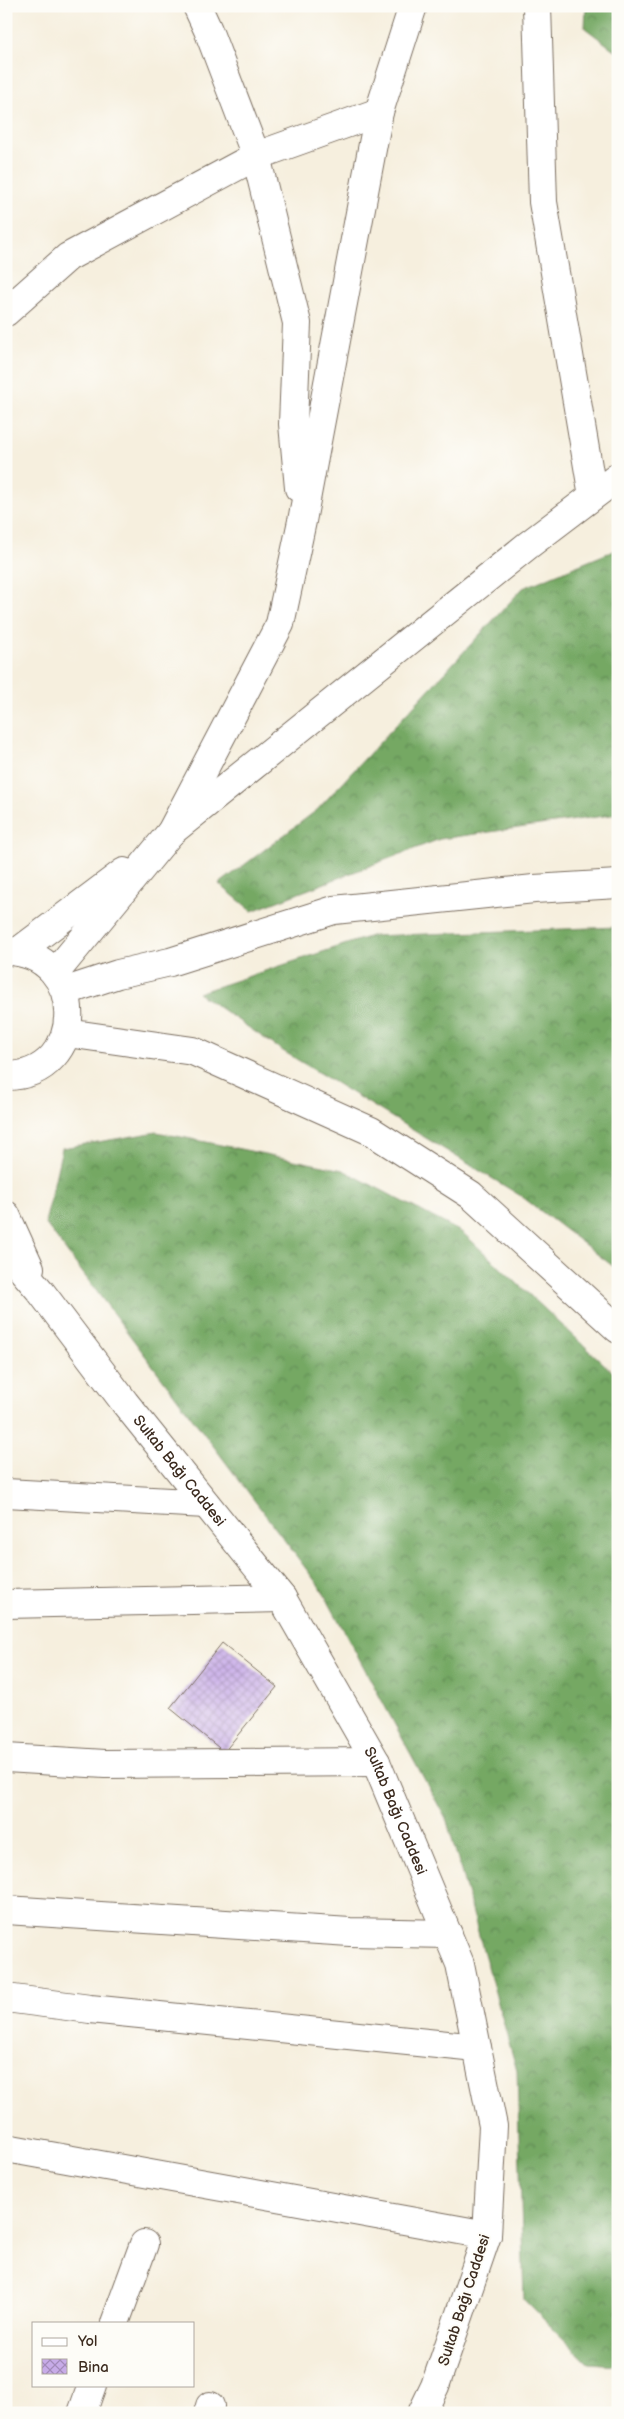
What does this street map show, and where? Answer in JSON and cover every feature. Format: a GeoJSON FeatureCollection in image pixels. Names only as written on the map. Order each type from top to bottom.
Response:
{"type":"FeatureCollection","features":[{"type":"Feature","properties":{"kind":"street"},"geometry":{"type":"LineString","coordinates":[[197,6],[256,156],[298,323],[293,424],[302,522]]}},
{"type":"Feature","properties":{"kind":"street"},"geometry":{"type":"LineString","coordinates":[[60,982],[171,832],[280,624],[302,522],[379,112],[412,6]]}},
{"type":"Feature","properties":{"kind":"street"},"geometry":{"type":"LineString","coordinates":[[537,6],[543,202],[593,496]]}},
{"type":"Feature","properties":{"kind":"street"},"geometry":{"type":"LineString","coordinates":[[6,312],[68,257],[256,156],[379,112]]}},
{"type":"Feature","properties":{"kind":"street"},"geometry":{"type":"LineString","coordinates":[[13,951],[102,890],[171,832],[526,546],[618,477]]}},
{"type":"Feature","properties":{"kind":"street"},"geometry":{"type":"LineString","coordinates":[[60,982],[118,974],[170,962],[334,910],[534,888],[618,884]]}},
{"type":"Feature","properties":{"kind":"street"},"geometry":{"type":"LineString","coordinates":[[10,1084],[49,1061],[60,1048],[67,1033],[70,1012],[60,982],[39,959],[13,951]]}},
{"type":"Feature","properties":{"kind":"street"},"geometry":{"type":"LineString","coordinates":[[67,1033],[193,1051],[371,1131],[471,1195],[618,1328]]}},
{"type":"Feature","properties":{"kind":"street"},"geometry":{"type":"LineString","coordinates":[[6,1215],[42,1292]]}},
{"type":"Feature","properties":{"kind":"street"},"geometry":{"type":"LineString","coordinates":[[6,1251],[42,1292]]}},
{"type":"Feature","properties":{"kind":"street","name":"Sultab Bağı Caddesi"},"geometry":{"type":"LineString","coordinates":[[42,1292],[125,1403],[282,1598],[376,1762],[460,1964],[493,2126],[487,2234],[435,2386],[422,2413]]}},
{"type":"Feature","properties":{"kind":"street"},"geometry":{"type":"LineString","coordinates":[[6,1493],[206,1504]]}},
{"type":"Feature","properties":{"kind":"street"},"geometry":{"type":"LineString","coordinates":[[6,1604],[282,1598]]}},
{"type":"Feature","properties":{"kind":"street"},"geometry":{"type":"LineString","coordinates":[[6,1758],[105,1764],[376,1762]]}},
{"type":"Feature","properties":{"kind":"street"},"geometry":{"type":"LineString","coordinates":[[6,1910],[340,1931],[448,1934]]}},
{"type":"Feature","properties":{"kind":"street"},"geometry":{"type":"LineString","coordinates":[[6,1998],[90,2009],[477,2048]]}},
{"type":"Feature","properties":{"kind":"street"},"geometry":{"type":"LineString","coordinates":[[6,2148],[487,2234]]}},
{"type":"Feature","properties":{"kind":"street"},"geometry":{"type":"LineString","coordinates":[[115,2322],[144,2244]]}},
{"type":"Feature","properties":{"kind":"street"},"geometry":{"type":"LineString","coordinates":[[82,2413],[92,2386]]}},
{"type":"Feature","properties":{"kind":"green space"},"geometry":{"type":"Polygon","coordinates":[[[586,6],[618,6],[618,53],[585,28],[586,6]]]}},
{"type":"Feature","properties":{"kind":"green space"},"geometry":{"type":"Polygon","coordinates":[[[618,549],[618,814],[440,839],[252,911],[219,884],[317,810],[523,588],[618,549]]]}},
{"type":"Feature","properties":{"kind":"green space"},"geometry":{"type":"Polygon","coordinates":[[[618,927],[618,1270],[521,1196],[283,1051],[198,993],[371,936],[618,927]]]}},
{"type":"Feature","properties":{"kind":"green space"},"geometry":{"type":"Polygon","coordinates":[[[157,1132],[343,1170],[463,1233],[618,1377],[618,2365],[588,2363],[524,2300],[517,2071],[447,1821],[322,1590],[45,1223],[62,1148],[157,1132]]]}},
{"type":"Feature","properties":{"kind":"building"},"geometry":{"type":"Polygon","coordinates":[[[222,1643],[277,1687],[224,1752],[170,1708],[222,1643]]]}}]}
